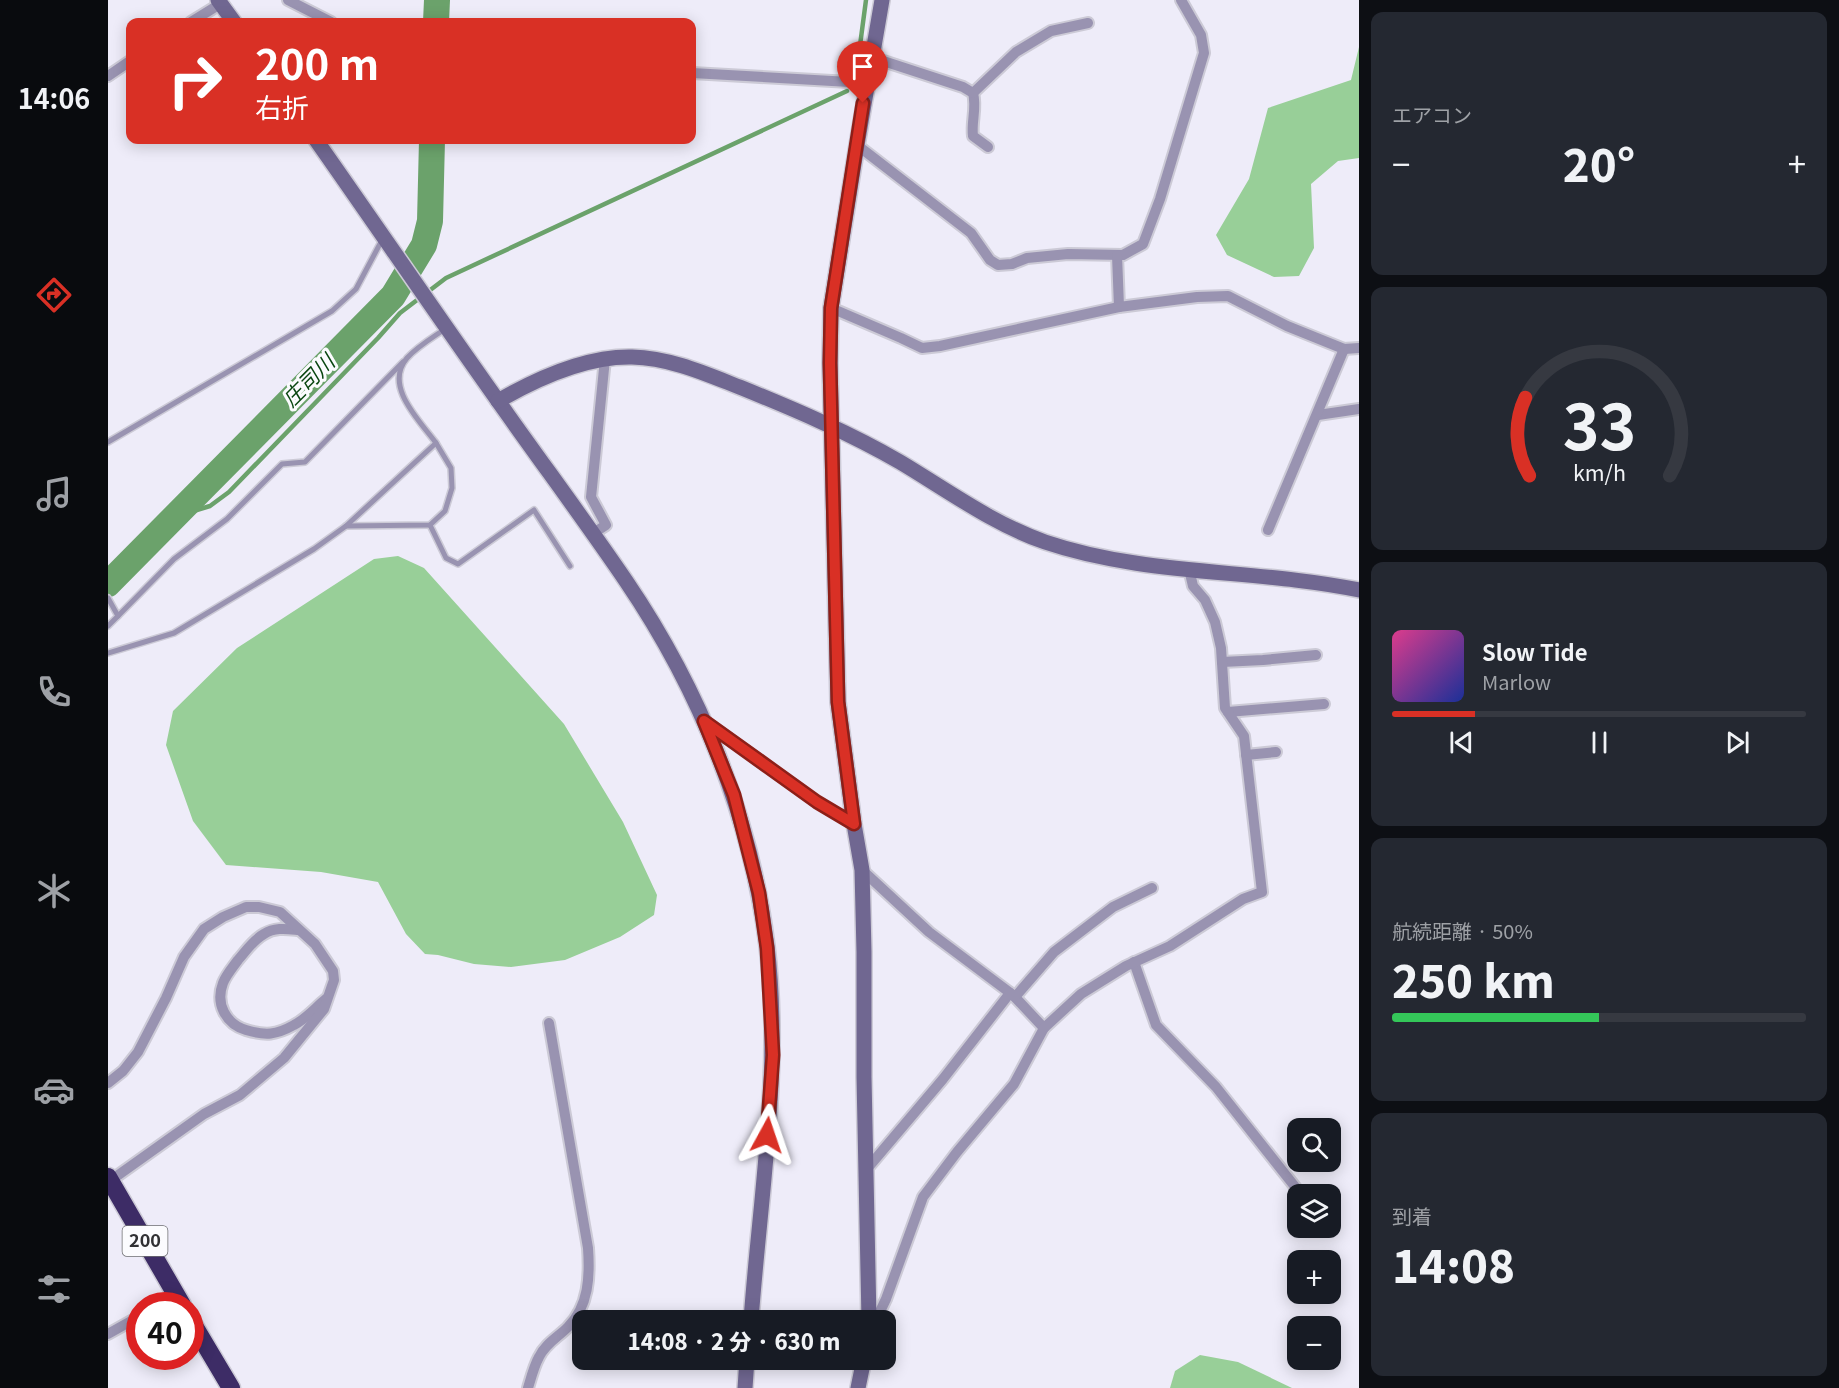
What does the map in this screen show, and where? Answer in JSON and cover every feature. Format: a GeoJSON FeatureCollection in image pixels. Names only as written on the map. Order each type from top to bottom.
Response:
{"type":"FeatureCollection","features":[{"type":"Feature","properties":{"kind":"highway","name":"200"},"geometry":{"type":"LineString","coordinates":[[109,1179],[175,1292]]}},
{"type":"Feature","properties":{"kind":"highway"},"geometry":{"type":"LineString","coordinates":[[204,1343],[231,1388]]}},
{"type":"Feature","properties":{"kind":"street"},"geometry":{"type":"LineString","coordinates":[[288,0],[323,18]]}},
{"type":"Feature","properties":{"kind":"street"},"geometry":{"type":"LineString","coordinates":[[869,1310],[862,870],[838,702],[830,363],[831,308],[856,145],[882,0]]}},
{"type":"Feature","properties":{"kind":"street"},"geometry":{"type":"LineString","coordinates":[[856,145],[971,233],[990,260],[998,265],[1012,264],[1027,258],[1068,254],[1123,255],[1143,244],[1160,200],[1204,53],[1201,35],[1180,0]]}},
{"type":"Feature","properties":{"kind":"street"},"geometry":{"type":"LineString","coordinates":[[197,18],[219,2],[231,18]]}},
{"type":"Feature","properties":{"kind":"street"},"geometry":{"type":"LineString","coordinates":[[973,93],[1016,52],[1051,31],[1088,23]]}},
{"type":"Feature","properties":{"kind":"street"},"geometry":{"type":"LineString","coordinates":[[872,57],[963,87],[973,93],[975,101],[973,136],[988,147]]}},
{"type":"Feature","properties":{"kind":"street"},"geometry":{"type":"LineString","coordinates":[[108,76],[126,65]]}},
{"type":"Feature","properties":{"kind":"street"},"geometry":{"type":"LineString","coordinates":[[696,73],[867,83]]}},
{"type":"Feature","properties":{"kind":"street"},"geometry":{"type":"LineString","coordinates":[[319,144],[400,259],[432,309],[627,583],[680,672],[704,721],[734,795],[759,893],[767,948],[773,1055],[751,1310]]}},
{"type":"Feature","properties":{"kind":"street"},"geometry":{"type":"LineString","coordinates":[[1117,255],[1119,307]]}},
{"type":"Feature","properties":{"kind":"street"},"geometry":{"type":"LineString","coordinates":[[831,308],[922,348],[1119,307],[1197,297],[1228,296],[1287,326],[1344,349],[1359,348]]}},
{"type":"Feature","properties":{"kind":"street"},"geometry":{"type":"LineString","coordinates":[[1268,530],[1344,349]]}},
{"type":"Feature","properties":{"kind":"street"},"geometry":{"type":"LineString","coordinates":[[498,401],[521,387],[557,372],[605,359],[631,357],[687,366],[765,397],[866,443],[1001,522],[1043,541],[1077,552],[1113,559],[1359,590]]}},
{"type":"Feature","properties":{"kind":"street"},"geometry":{"type":"LineString","coordinates":[[592,534],[606,525],[591,497],[605,359]]}},
{"type":"Feature","properties":{"kind":"street"},"geometry":{"type":"LineString","coordinates":[[1318,415],[1359,409]]}},
{"type":"Feature","properties":{"kind":"street"},"geometry":{"type":"LineString","coordinates":[[881,1310],[923,1197],[1014,1084],[1044,1028],[1081,994],[1134,962],[1170,946],[1243,899],[1262,892],[1244,736],[1225,708],[1222,662],[1215,622],[1205,600],[1194,586],[1189,569]]}},
{"type":"Feature","properties":{"kind":"street"},"geometry":{"type":"LineString","coordinates":[[1222,662],[1316,655]]}},
{"type":"Feature","properties":{"kind":"street"},"geometry":{"type":"LineString","coordinates":[[1228,712],[1324,704]]}},
{"type":"Feature","properties":{"kind":"street"},"geometry":{"type":"LineString","coordinates":[[704,721],[817,802],[854,824]]}},
{"type":"Feature","properties":{"kind":"street"},"geometry":{"type":"LineString","coordinates":[[1246,755],[1276,752]]}},
{"type":"Feature","properties":{"kind":"street"},"geometry":{"type":"LineString","coordinates":[[862,870],[929,932],[1012,995],[1044,1028]]}},
{"type":"Feature","properties":{"kind":"street"},"geometry":{"type":"LineString","coordinates":[[866,1170],[1012,995],[1054,952],[1113,908],[1152,888]]}},
{"type":"Feature","properties":{"kind":"street"},"geometry":{"type":"LineString","coordinates":[[108,1083],[123,1071],[138,1052],[184,957],[204,929],[223,917],[246,907],[280,912],[315,944],[333,971],[334,980],[324,1009],[284,1058],[240,1095],[204,1114],[109,1179]]}},
{"type":"Feature","properties":{"kind":"street"},"geometry":{"type":"LineString","coordinates":[[299,930],[278,928],[265,933],[253,942],[222,984],[220,999],[222,1010],[229,1020],[240,1028],[258,1034],[271,1035],[296,1024],[329,997]]}},
{"type":"Feature","properties":{"kind":"street"},"geometry":{"type":"LineString","coordinates":[[1134,962],[1156,1025],[1216,1087],[1293,1184]]}},
{"type":"Feature","properties":{"kind":"street"},"geometry":{"type":"LineString","coordinates":[[528,1388],[539,1356],[570,1325],[582,1307],[590,1269],[549,1023]]}},
{"type":"Feature","properties":{"kind":"street"},"geometry":{"type":"LineString","coordinates":[[108,1334],[126,1324]]}},
{"type":"Feature","properties":{"kind":"street"},"geometry":{"type":"LineString","coordinates":[[745,1388],[746,1370]]}},
{"type":"Feature","properties":{"kind":"street"},"geometry":{"type":"LineString","coordinates":[[858,1388],[862,1370]]}},
{"type":"Feature","properties":{"kind":"lane"},"geometry":{"type":"LineString","coordinates":[[108,442],[332,311],[356,290],[384,236]]}},
{"type":"Feature","properties":{"kind":"lane"},"geometry":{"type":"LineString","coordinates":[[108,626],[174,559],[227,519],[282,464],[305,462],[406,359],[421,345],[446,328]]}},
{"type":"Feature","properties":{"kind":"lane"},"geometry":{"type":"LineString","coordinates":[[346,526],[430,525],[445,511],[452,488],[451,468],[406,402],[399,386],[401,371],[406,359]]}},
{"type":"Feature","properties":{"kind":"lane"},"geometry":{"type":"LineString","coordinates":[[108,652],[174,633],[314,549],[346,526],[436,443]]}},
{"type":"Feature","properties":{"kind":"lane"},"geometry":{"type":"LineString","coordinates":[[430,525],[446,558],[458,564],[534,510],[570,566]]}},
{"type":"Feature","properties":{"kind":"lane"},"geometry":{"type":"LineString","coordinates":[[108,598],[117,616]]}},
{"type":"Feature","properties":{"kind":"green space"},"geometry":{"type":"Polygon","coordinates":[[[1359,47],[1359,158],[1338,161],[1311,184],[1314,248],[1299,276],[1274,277],[1227,255],[1216,235],[1249,179],[1268,108],[1351,80],[1359,47]]]}},
{"type":"Feature","properties":{"kind":"green space"},"geometry":{"type":"Polygon","coordinates":[[[398,556],[424,568],[564,724],[623,822],[657,895],[654,915],[620,937],[565,960],[511,967],[474,964],[425,954],[406,934],[378,882],[321,872],[226,865],[193,821],[166,745],[173,711],[237,648],[374,559],[398,556]]]}},
{"type":"Feature","properties":{"kind":"green space"},"geometry":{"type":"Polygon","coordinates":[[[1200,1355],[1238,1362],[1292,1388],[1170,1388],[1175,1371],[1200,1355]]]}},
{"type":"Feature","properties":{"kind":"waterway","name":"庄司川"},"geometry":{"type":"LineString","coordinates":[[436,18],[437,0]]}},
{"type":"Feature","properties":{"kind":"waterway"},"geometry":{"type":"LineString","coordinates":[[857,68],[866,0]]}},
{"type":"Feature","properties":{"kind":"waterway"},"geometry":{"type":"LineString","coordinates":[[177,516],[210,506],[229,492],[400,313],[446,278],[847,91]]}},
{"type":"Feature","properties":{"kind":"waterway","name":"庄司川"},"geometry":{"type":"LineString","coordinates":[[108,584],[393,296],[424,245],[430,221],[432,144]]}},
{"type":"Feature","properties":{"kind":"route"},"geometry":{"type":"LineString","coordinates":[[767,1135],[773,1055],[767,948],[759,893],[734,795],[704,721],[817,802],[854,824],[838,702],[830,363],[831,308],[863,103]]}}]}
